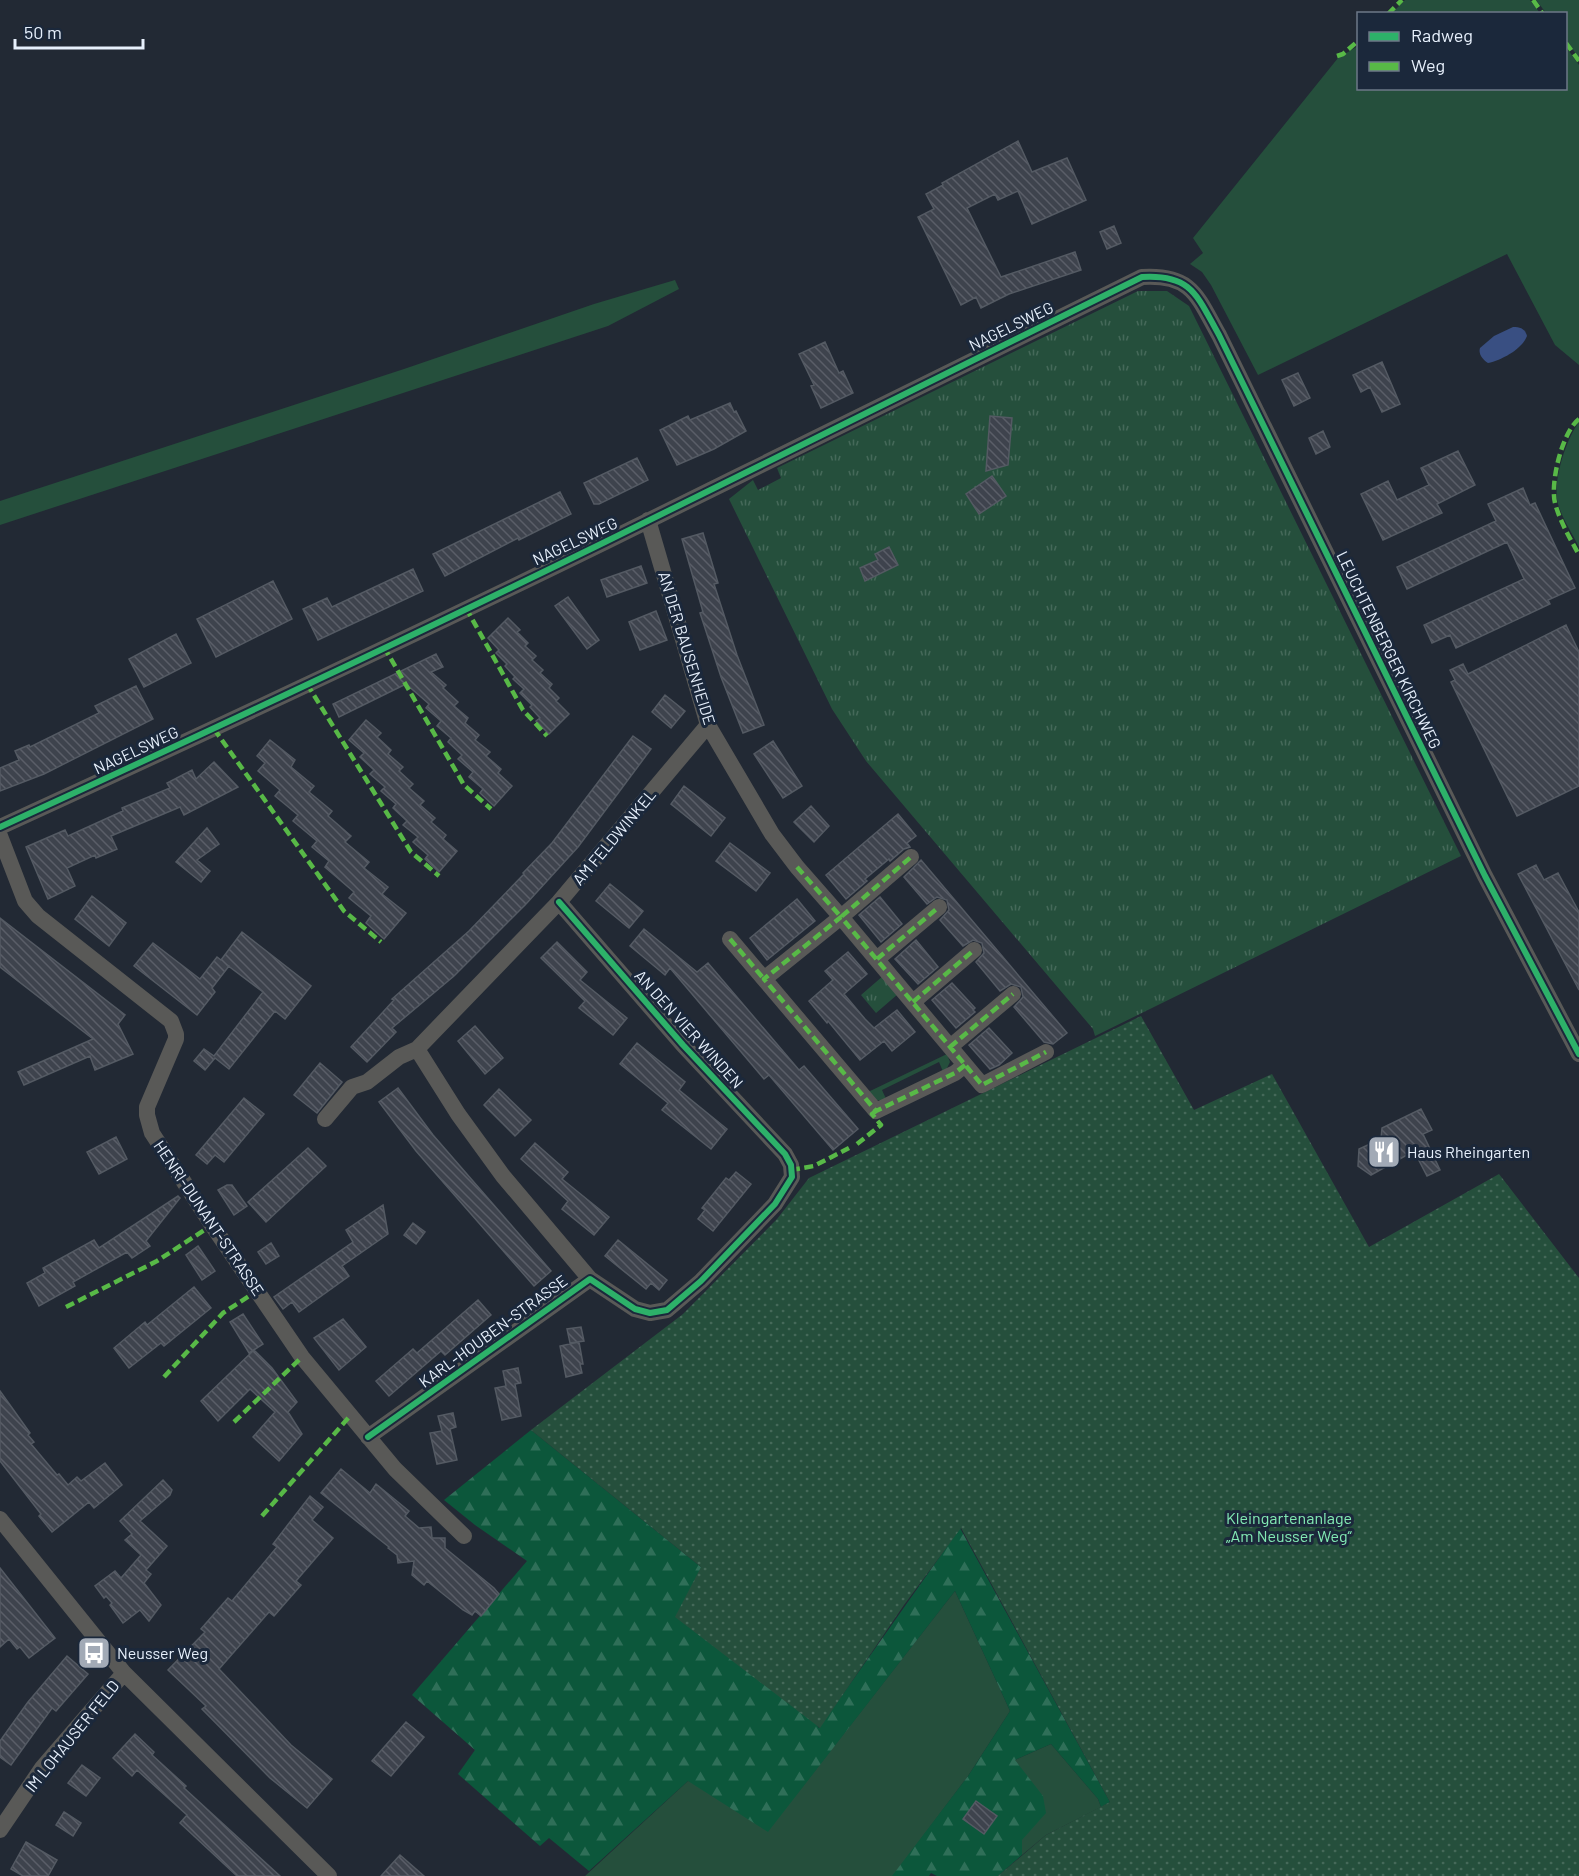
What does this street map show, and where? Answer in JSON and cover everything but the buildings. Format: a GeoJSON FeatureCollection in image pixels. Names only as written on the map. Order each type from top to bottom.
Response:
{"type":"FeatureCollection","features":[{"type":"Feature","properties":{"kind":"street","name":"NAGELSWEG"},"geometry":{"type":"LineString","coordinates":[[0,827],[214,729],[648,520],[1142,277],[1158,276]]}},
{"type":"Feature","properties":{"kind":"street","name":"LEUCHTENBERGER KIRCHWEG"},"geometry":{"type":"LineString","coordinates":[[1158,276],[1179,281],[1198,297],[1219,335],[1485,876],[1579,1054]]}},
{"type":"Feature","properties":{"kind":"street","name":"AN DER BAUSENHEIDE"},"geometry":{"type":"LineString","coordinates":[[648,520],[708,726],[772,834],[797,867],[982,1085],[1046,1052]]}},
{"type":"Feature","properties":{"kind":"street","name":"AM FELDWINKEL"},"geometry":{"type":"LineString","coordinates":[[325,1119],[352,1087],[367,1082],[399,1057],[417,1048],[559,902],[708,726]]}},
{"type":"Feature","properties":{"kind":"street","name":"HENRI-DUNANT-STRASSE"},"geometry":{"type":"LineString","coordinates":[[0,836],[25,901],[38,916],[171,1021],[176,1040],[147,1107],[150,1128],[289,1338],[395,1469],[464,1536]]}},
{"type":"Feature","properties":{"kind":"street"},"geometry":{"type":"LineString","coordinates":[[764,979],[911,857]]}},
{"type":"Feature","properties":{"kind":"street","name":"AN DEN VIER WINDEN"},"geometry":{"type":"LineString","coordinates":[[559,902],[683,1044],[784,1154],[791,1165],[792,1177]]}},
{"type":"Feature","properties":{"kind":"street"},"geometry":{"type":"LineString","coordinates":[[877,959],[939,907]]}},
{"type":"Feature","properties":{"kind":"street"},"geometry":{"type":"LineString","coordinates":[[730,939],[876,1112],[955,1073],[965,1065]]}},
{"type":"Feature","properties":{"kind":"street"},"geometry":{"type":"LineString","coordinates":[[913,1002],[974,950]]}},
{"type":"Feature","properties":{"kind":"street"},"geometry":{"type":"LineString","coordinates":[[950,1047],[1013,994]]}},
{"type":"Feature","properties":{"kind":"street"},"geometry":{"type":"LineString","coordinates":[[417,1048],[458,1114],[503,1176],[590,1279]]}},
{"type":"Feature","properties":{"kind":"street","name":"KARL-HOUBEN-STRASSE"},"geometry":{"type":"LineString","coordinates":[[368,1437],[590,1279],[635,1309],[650,1313],[667,1310],[701,1281],[775,1204],[792,1177]]}},
{"type":"Feature","properties":{"kind":"street"},"geometry":{"type":"LineString","coordinates":[[0,1519],[124,1673],[328,1876]]}},
{"type":"Feature","properties":{"kind":"street","name":"IM LOHAUSER FELD"},"geometry":{"type":"LineString","coordinates":[[0,1830],[42,1768],[124,1673]]}},
{"type":"Feature","properties":{"kind":"green space"},"geometry":{"type":"Polygon","coordinates":[[[1405,0],[1530,0],[1539,12],[1393,12],[1405,0]]]}},
{"type":"Feature","properties":{"kind":"green space"},"geometry":{"type":"Polygon","coordinates":[[[1536,0],[1579,0],[1579,58],[1567,41],[1567,12],[1545,12],[1536,0]]]}},
{"type":"Feature","properties":{"kind":"green space"},"geometry":{"type":"Polygon","coordinates":[[[1357,47],[1357,90],[1567,90],[1567,48],[1579,65],[1579,365],[1555,345],[1507,254],[1258,375],[1211,285],[1202,272],[1190,264],[1203,253],[1193,238],[1338,58],[1357,47]]]}},
{"type":"Feature","properties":{"kind":"green space"},"geometry":{"type":"Polygon","coordinates":[[[675,280],[679,289],[608,326],[0,525],[0,501],[404,369],[594,304],[675,280]]]}},
{"type":"Feature","properties":{"kind":"green space"},"geometry":{"type":"Polygon","coordinates":[[[1138,291],[1167,291],[1189,306],[1461,856],[1095,1036],[1093,1029],[866,761],[832,709],[729,499],[753,480],[758,490],[781,478],[777,468],[1138,291]]]}},
{"type":"Feature","properties":{"kind":"green space"},"geometry":{"type":"Polygon","coordinates":[[[1579,422],[1579,547],[1558,504],[1557,484],[1561,461],[1569,439],[1579,422]]]}},
{"type":"Feature","properties":{"kind":"green space"},"geometry":{"type":"Polygon","coordinates":[[[883,976],[898,994],[876,1013],[861,995],[883,976]]]}},
{"type":"Feature","properties":{"kind":"green space","name":"Kleingartenanlage „Am Neusser Weg“"},"geometry":{"type":"Polygon","coordinates":[[[1141,1016],[1194,1110],[1272,1074],[1369,1247],[1499,1174],[1579,1278],[1579,1876],[998,1876],[1046,1835],[1110,1802],[961,1528],[904,1605],[820,1728],[675,1617],[701,1567],[531,1430],[683,1314],[777,1219],[809,1178],[1141,1016]]]}},
{"type":"Feature","properties":{"kind":"green space"},"geometry":{"type":"Polygon","coordinates":[[[947,1054],[950,1062],[944,1074],[939,1062],[882,1090],[887,1101],[875,1100],[868,1092],[947,1054]]]}},
{"type":"Feature","properties":{"kind":"green space"},"geometry":{"type":"Polygon","coordinates":[[[531,1430],[701,1567],[819,1728],[960,1528],[1110,1802],[1101,1807],[1098,1799],[1051,1744],[1015,1760],[1043,1796],[1046,1813],[1022,1840],[1022,1855],[998,1876],[937,1876],[931,1873],[929,1876],[892,1876],[968,1776],[1010,1711],[955,1591],[768,1832],[688,1781],[589,1871],[549,1838],[540,1846],[458,1774],[475,1750],[412,1695],[527,1561],[444,1500],[531,1430]]]}},
{"type":"Feature","properties":{"kind":"green space"},"geometry":{"type":"Polygon","coordinates":[[[955,1591],[1010,1711],[968,1776],[893,1876],[585,1876],[688,1781],[796,1795],[955,1591]]]}},
{"type":"Feature","properties":{"kind":"green space"},"geometry":{"type":"Polygon","coordinates":[[[1051,1744],[1098,1799],[1101,1807],[1046,1835],[1022,1855],[1015,1760],[1051,1744]]]}},
{"type":"Feature","properties":{"kind":"water"},"geometry":{"type":"Polygon","coordinates":[[[1513,327],[1524,330],[1527,336],[1524,341],[1505,357],[1486,362],[1480,355],[1480,348],[1494,336],[1513,327]]]}},
{"type":"Feature","properties":{"kind":"marked path"},"geometry":{"type":"LineString","coordinates":[[1390,12],[1402,0]]}},
{"type":"Feature","properties":{"kind":"marked path"},"geometry":{"type":"LineString","coordinates":[[1533,0],[1542,12]]}},
{"type":"Feature","properties":{"kind":"marked path"},"geometry":{"type":"LineString","coordinates":[[1337,56],[1343,54],[1357,42]]}},
{"type":"Feature","properties":{"kind":"marked path"},"geometry":{"type":"LineString","coordinates":[[1567,44],[1579,61]]}},
{"type":"Feature","properties":{"kind":"marked path"},"geometry":{"type":"LineString","coordinates":[[1579,419],[1567,435],[1554,483],[1555,503],[1579,555]]}},
{"type":"Feature","properties":{"kind":"marked path"},"geometry":{"type":"LineString","coordinates":[[466,608],[523,710],[547,736]]}},
{"type":"Feature","properties":{"kind":"marked path"},"geometry":{"type":"LineString","coordinates":[[384,647],[464,785],[491,809]]}},
{"type":"Feature","properties":{"kind":"marked path"},"geometry":{"type":"LineString","coordinates":[[307,684],[411,852],[439,876]]}},
{"type":"Feature","properties":{"kind":"marked path"},"geometry":{"type":"LineString","coordinates":[[214,729],[344,911],[381,942]]}},
{"type":"Feature","properties":{"kind":"marked path"},"geometry":{"type":"LineString","coordinates":[[797,867],[841,917],[911,857]]}},
{"type":"Feature","properties":{"kind":"marked path"},"geometry":{"type":"LineString","coordinates":[[877,959],[939,907]]}},
{"type":"Feature","properties":{"kind":"marked path"},"geometry":{"type":"LineString","coordinates":[[965,1065],[955,1073],[876,1111],[764,979],[841,917],[982,1085],[1046,1052]]}},
{"type":"Feature","properties":{"kind":"marked path"},"geometry":{"type":"LineString","coordinates":[[730,939],[764,979]]}},
{"type":"Feature","properties":{"kind":"marked path"},"geometry":{"type":"LineString","coordinates":[[913,1002],[974,950]]}},
{"type":"Feature","properties":{"kind":"marked path"},"geometry":{"type":"LineString","coordinates":[[950,1047],[1013,994]]}},
{"type":"Feature","properties":{"kind":"marked path"},"geometry":{"type":"LineString","coordinates":[[857,1144],[881,1125],[872,1114],[876,1111]]}},
{"type":"Feature","properties":{"kind":"marked path"},"geometry":{"type":"LineString","coordinates":[[791,1170],[814,1166],[849,1148]]}},
{"type":"Feature","properties":{"kind":"marked path"},"geometry":{"type":"LineString","coordinates":[[66,1307],[157,1261],[212,1225]]}},
{"type":"Feature","properties":{"kind":"marked path"},"geometry":{"type":"LineString","coordinates":[[164,1377],[223,1313],[257,1291]]}},
{"type":"Feature","properties":{"kind":"marked path"},"geometry":{"type":"LineString","coordinates":[[234,1422],[302,1357]]}},
{"type":"Feature","properties":{"kind":"marked path"},"geometry":{"type":"LineString","coordinates":[[262,1516],[350,1416]]}},
{"type":"Feature","properties":{"kind":"cycle path"},"geometry":{"type":"LineString","coordinates":[[0,827],[530,579],[1142,277],[1159,277],[1183,284],[1191,290],[1205,309],[1485,876],[1579,1054]]}},
{"type":"Feature","properties":{"kind":"cycle path"},"geometry":{"type":"LineString","coordinates":[[368,1437],[590,1279],[635,1309],[650,1313],[667,1310],[701,1281],[775,1204],[792,1177],[791,1165],[785,1154],[683,1045],[559,902]]}},
{"type":"Feature","properties":{"kind":"place","name":"Haus Rheingarten"},"geometry":{"type":"Point","coordinates":[1384,1152]}},
{"type":"Feature","properties":{"kind":"place","name":"Neusser Weg"},"geometry":{"type":"Point","coordinates":[94,1653]}}]}
